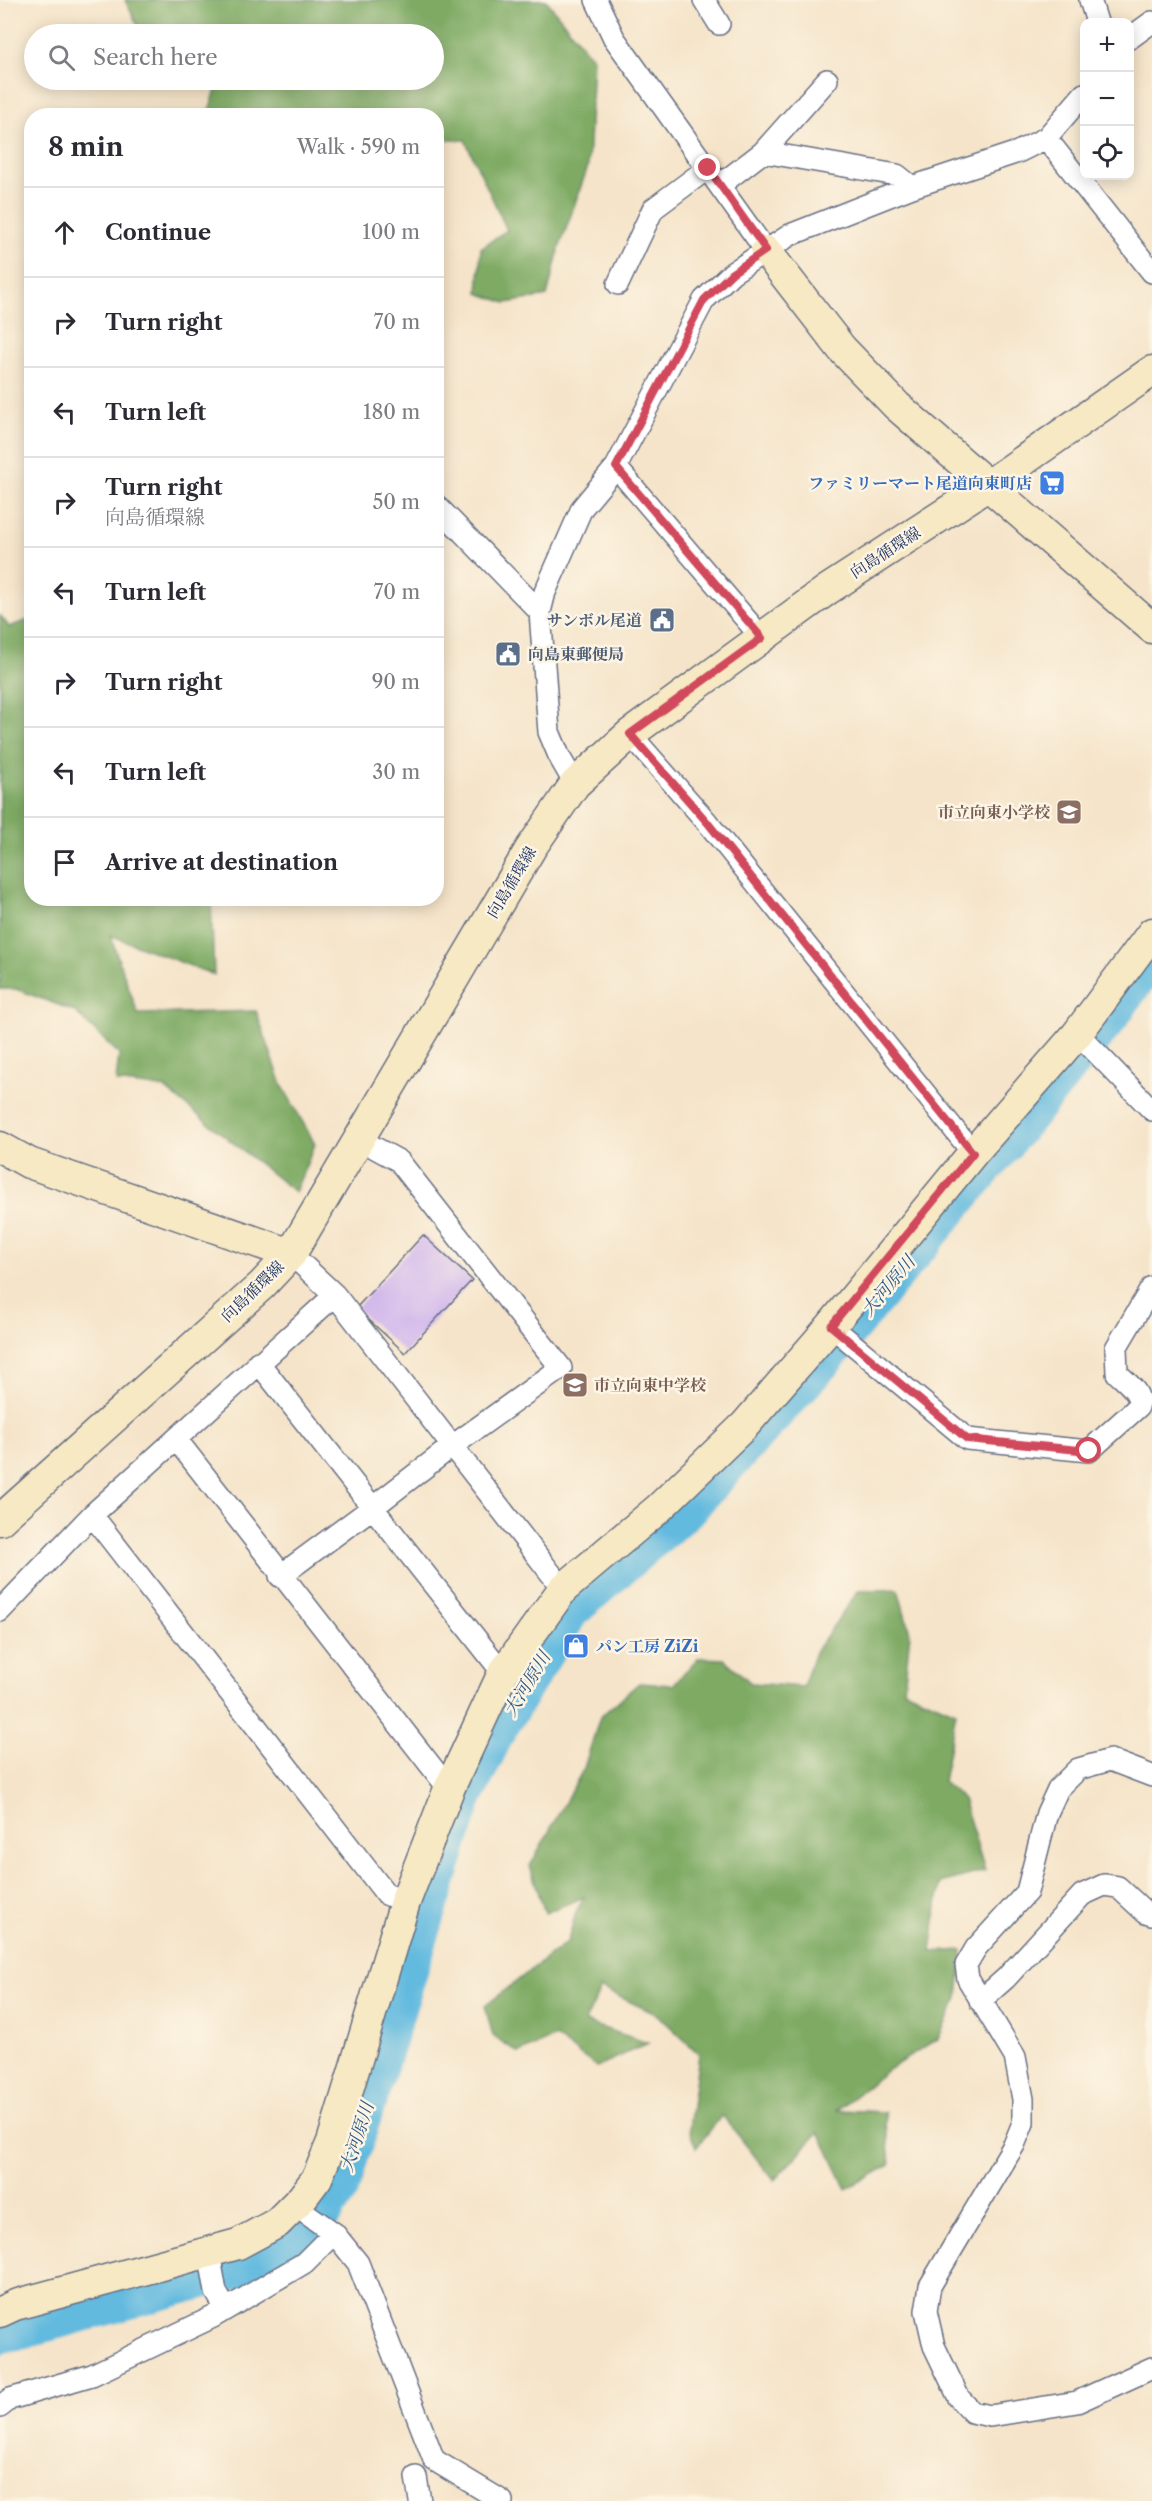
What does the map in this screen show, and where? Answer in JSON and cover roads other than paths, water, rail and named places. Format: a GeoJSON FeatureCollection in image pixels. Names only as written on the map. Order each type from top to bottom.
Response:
{"type":"FeatureCollection","features":[{"type":"Feature","properties":{"kind":"street"},"geometry":{"type":"LineString","coordinates":[[596,0],[614,38],[766,250],[842,349],[897,406],[1152,628]]}},
{"type":"Feature","properties":{"kind":"street"},"geometry":{"type":"LineString","coordinates":[[704,0],[719,24]]}},
{"type":"Feature","properties":{"kind":"street"},"geometry":{"type":"LineString","coordinates":[[1090,0],[1096,18]]}},
{"type":"Feature","properties":{"kind":"street"},"geometry":{"type":"LineString","coordinates":[[1134,35],[1152,22]]}},
{"type":"Feature","properties":{"kind":"street"},"geometry":{"type":"LineString","coordinates":[[618,284],[653,209],[763,152],[826,81]]}},
{"type":"Feature","properties":{"kind":"street"},"geometry":{"type":"LineString","coordinates":[[575,783],[560,758],[549,732],[540,612],[545,592],[582,508],[616,467],[704,300],[732,273],[790,235],[912,187],[1018,152],[1046,138],[1080,99]]}},
{"type":"Feature","properties":{"kind":"street"},"geometry":{"type":"LineString","coordinates":[[1046,138],[1152,272]]}},
{"type":"Feature","properties":{"kind":"street"},"geometry":{"type":"LineString","coordinates":[[763,152],[897,175],[912,187]]}},
{"type":"Feature","properties":{"kind":"street","name":"向島循環線"},"geometry":{"type":"LineString","coordinates":[[4,1507],[262,1285],[291,1254],[357,1138],[531,848],[575,783],[630,734],[827,590],[987,486],[1152,371]]}},
{"type":"Feature","properties":{"kind":"street"},"geometry":{"type":"LineString","coordinates":[[616,467],[762,638]]}},
{"type":"Feature","properties":{"kind":"street"},"geometry":{"type":"LineString","coordinates":[[444,513],[540,612]]}},
{"type":"Feature","properties":{"kind":"street"},"geometry":{"type":"LineString","coordinates":[[630,734],[707,822],[973,1153]]}},
{"type":"Feature","properties":{"kind":"street"},"geometry":{"type":"LineString","coordinates":[[0,2312],[15,2305],[238,2244],[302,2211],[332,2142],[405,1902],[449,1790],[503,1673],[562,1589],[658,1509],[737,1433],[831,1326],[973,1153],[1077,1034],[1152,933]]}},
{"type":"Feature","properties":{"kind":"street"},"geometry":{"type":"LineString","coordinates":[[1090,1046],[1152,1110]]}},
{"type":"Feature","properties":{"kind":"street"},"geometry":{"type":"LineString","coordinates":[[280,1576],[451,1447],[561,1368],[399,1161],[357,1138]]}},
{"type":"Feature","properties":{"kind":"street"},"geometry":{"type":"LineString","coordinates":[[0,1147],[29,1163],[291,1254],[335,1294],[562,1589]]}},
{"type":"Feature","properties":{"kind":"street"},"geometry":{"type":"LineString","coordinates":[[831,1326],[967,1439],[1089,1451],[1138,1407],[1146,1405],[1117,1373],[1116,1348],[1152,1287]]}},
{"type":"Feature","properties":{"kind":"street"},"geometry":{"type":"LineString","coordinates":[[0,1611],[92,1515],[335,1294]]}},
{"type":"Feature","properties":{"kind":"street"},"geometry":{"type":"LineString","coordinates":[[258,1362],[503,1673]]}},
{"type":"Feature","properties":{"kind":"street"},"geometry":{"type":"LineString","coordinates":[[176,1439],[280,1576],[449,1790]]}},
{"type":"Feature","properties":{"kind":"street"},"geometry":{"type":"LineString","coordinates":[[92,1515],[386,1894],[405,1902]]}},
{"type":"Feature","properties":{"kind":"street"},"geometry":{"type":"LineString","coordinates":[[1152,1776],[1110,1760],[1078,1769],[1058,1790],[1047,1813],[1028,1892],[976,1948],[966,1965],[968,1979],[1015,2057],[1023,2099],[1023,2122],[1014,2145],[930,2286],[926,2311],[934,2346],[959,2398],[972,2412],[990,2416],[1077,2402],[1152,2368]]}},
{"type":"Feature","properties":{"kind":"street"},"geometry":{"type":"LineString","coordinates":[[980,2001],[1006,1978],[1082,1895],[1104,1884],[1118,1887],[1146,1913],[1152,1915]]}},
{"type":"Feature","properties":{"kind":"street"},"geometry":{"type":"LineString","coordinates":[[302,2211],[334,2233],[358,2262],[434,2460],[502,2501]]}},
{"type":"Feature","properties":{"kind":"street"},"geometry":{"type":"LineString","coordinates":[[0,2407],[10,2399],[92,2375],[221,2300],[304,2263],[334,2233]]}},
{"type":"Feature","properties":{"kind":"street"},"geometry":{"type":"LineString","coordinates":[[209,2252],[221,2300]]}},
{"type":"Feature","properties":{"kind":"street"},"geometry":{"type":"LineString","coordinates":[[416,2477],[420,2501]]}},
{"type":"Feature","properties":{"kind":"waterway","name":"大河原川"},"geometry":{"type":"LineString","coordinates":[[0,2337],[264,2264],[308,2238],[341,2188],[464,1800],[498,1731],[571,1612],[687,1511],[829,1356],[1105,1025],[1152,959]]}},
{"type":"Feature","properties":{"kind":"place","name":"ファミリーマート尾道向東町店"},"geometry":{"type":"Point","coordinates":[1052,483]}},
{"type":"Feature","properties":{"kind":"place","name":"サンボル尾道"},"geometry":{"type":"Point","coordinates":[662,620]}},
{"type":"Feature","properties":{"kind":"place","name":"向島東郵便局"},"geometry":{"type":"Point","coordinates":[508,654]}},
{"type":"Feature","properties":{"kind":"place","name":"市立向東小学校"},"geometry":{"type":"Point","coordinates":[1069,812]}},
{"type":"Feature","properties":{"kind":"place","name":"市立向東中学校"},"geometry":{"type":"Point","coordinates":[575,1385]}},
{"type":"Feature","properties":{"kind":"place","name":"パン工房 ZiZi"},"geometry":{"type":"Point","coordinates":[576,1646]}}]}
